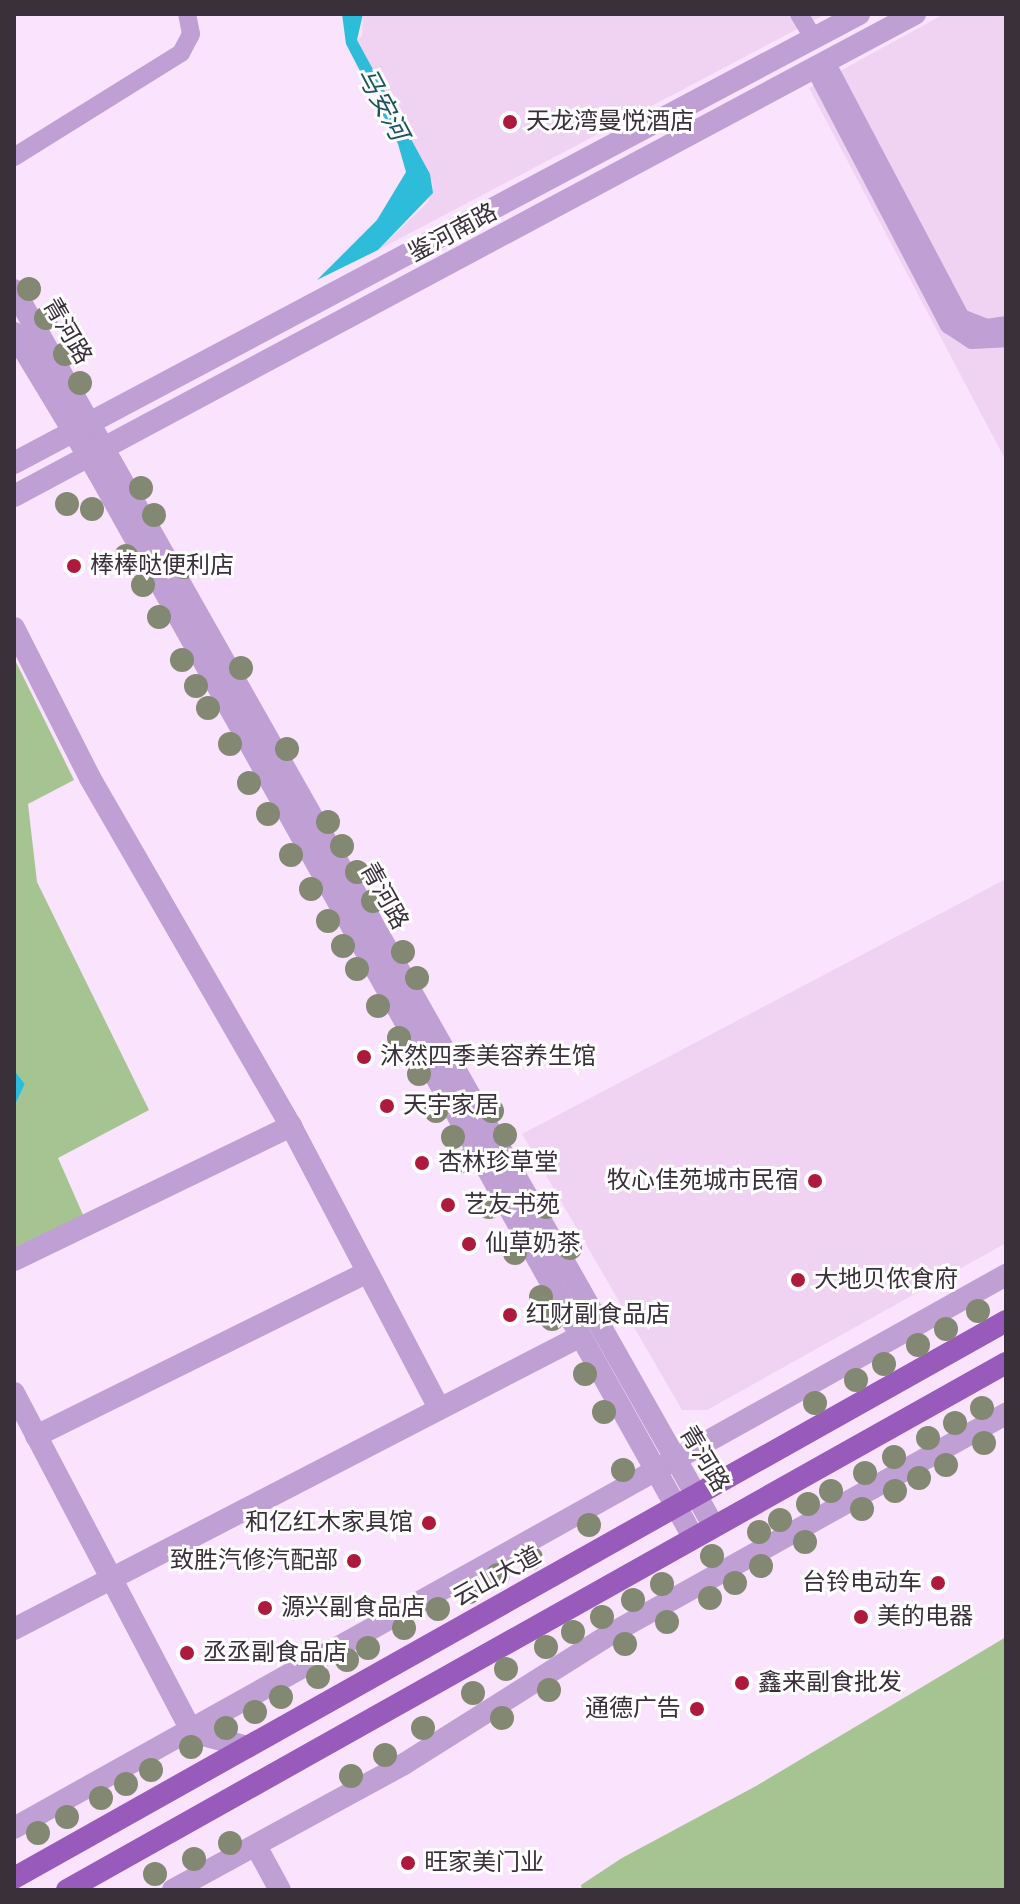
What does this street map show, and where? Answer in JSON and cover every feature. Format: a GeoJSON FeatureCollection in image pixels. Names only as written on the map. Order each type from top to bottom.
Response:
{"type":"FeatureCollection","features":[{"type":"Feature","properties":{"kind":"main road","name":"云山大道"},"geometry":{"type":"LineString","coordinates":[[14,1878],[1006,1321]]}},
{"type":"Feature","properties":{"kind":"main road"},"geometry":{"type":"LineString","coordinates":[[67,1890],[1006,1363]]}},
{"type":"Feature","properties":{"kind":"street","name":"鉴河南路"},"geometry":{"type":"LineString","coordinates":[[14,463],[859,14]]}},
{"type":"Feature","properties":{"kind":"street","name":"鉴河南路"},"geometry":{"type":"LineString","coordinates":[[14,496],[915,14]]}},
{"type":"Feature","properties":{"kind":"street","name":"青河路"},"geometry":{"type":"LineString","coordinates":[[14,290],[81,428]]}},
{"type":"Feature","properties":{"kind":"street","name":"青河路"},"geometry":{"type":"LineString","coordinates":[[14,333],[96,453],[664,1466],[675,1506],[703,1531]]}},
{"type":"Feature","properties":{"kind":"street","name":"青河路"},"geometry":{"type":"LineString","coordinates":[[96,453],[579,1337],[664,1466],[696,1495],[703,1531]]}},
{"type":"Feature","properties":{"kind":"street"},"geometry":{"type":"LineString","coordinates":[[14,628],[90,778],[291,1126],[439,1408]]}},
{"type":"Feature","properties":{"kind":"street"},"geometry":{"type":"LineString","coordinates":[[14,1260],[291,1126]]}},
{"type":"Feature","properties":{"kind":"street"},"geometry":{"type":"LineString","coordinates":[[36,1436],[366,1273]]}},
{"type":"Feature","properties":{"kind":"street"},"geometry":{"type":"LineString","coordinates":[[14,1828],[192,1732],[1006,1275]]}},
{"type":"Feature","properties":{"kind":"street"},"geometry":{"type":"LineString","coordinates":[[14,1629],[579,1337]]}},
{"type":"Feature","properties":{"kind":"street"},"geometry":{"type":"LineString","coordinates":[[14,1393],[192,1732],[248,1747]]}},
{"type":"Feature","properties":{"kind":"street"},"geometry":{"type":"LineString","coordinates":[[173,1890],[404,1764],[614,1632],[1006,1414]]}},
{"type":"Feature","properties":{"kind":"street"},"geometry":{"type":"LineString","coordinates":[[256,1846],[280,1890]]}},
{"type":"Feature","properties":{"kind":"lane"},"geometry":{"type":"LineString","coordinates":[[14,157],[181,53],[191,34],[187,14]]}},
{"type":"Feature","properties":{"kind":"lane"},"geometry":{"type":"LineString","coordinates":[[799,14],[814,39]]}},
{"type":"Feature","properties":{"kind":"lane"},"geometry":{"type":"LineString","coordinates":[[820,66],[961,318],[987,328],[1006,325]]}},
{"type":"Feature","properties":{"kind":"lane"},"geometry":{"type":"LineString","coordinates":[[820,66],[949,325],[972,340],[1006,338]]}},
{"type":"Feature","properties":{"kind":"shaded area","name":"天龙湾曼悦酒店"},"geometry":{"type":"Polygon","coordinates":[[[363,14],[826,14],[378,250],[428,202],[433,184],[357,40],[362,36],[363,14]]]}},
{"type":"Feature","properties":{"kind":"shaded area"},"geometry":{"type":"Polygon","coordinates":[[[944,14],[1006,14],[1006,461],[809,88],[944,14]]]}},
{"type":"Feature","properties":{"kind":"shaded area"},"geometry":{"type":"Polygon","coordinates":[[[1006,879],[1006,1243],[707,1410],[682,1410],[522,1134],[1006,879]]]}},
{"type":"Feature","properties":{"kind":"green space"},"geometry":{"type":"Polygon","coordinates":[[[14,658],[74,780],[28,804],[37,882],[149,1110],[58,1158],[84,1217],[14,1248],[14,1107],[25,1084],[14,1070],[14,658]]]}},
{"type":"Feature","properties":{"kind":"green space"},"geometry":{"type":"Polygon","coordinates":[[[1006,1637],[1006,1890],[582,1890],[581,1885],[622,1858],[756,1786],[1006,1637]]]}},
{"type":"Feature","properties":{"kind":"water","name":"马安河"},"geometry":{"type":"Polygon","coordinates":[[[342,14],[363,14],[357,40],[430,174],[433,193],[378,250],[317,280],[377,220],[406,172],[398,144],[346,44],[342,14]]]}},
{"type":"Feature","properties":{"kind":"water"},"geometry":{"type":"Polygon","coordinates":[[[14,1070],[25,1084],[14,1107],[14,1070]]]}},
{"type":"Feature","properties":{"kind":"place","name":"天龙湾曼悦酒店"},"geometry":{"type":"Point","coordinates":[510,122]}},
{"type":"Feature","properties":{"kind":"place","name":"棒棒哒便利店"},"geometry":{"type":"Point","coordinates":[74,566]}},
{"type":"Feature","properties":{"kind":"place","name":"沐然四季美容养生馆"},"geometry":{"type":"Point","coordinates":[364,1057]}},
{"type":"Feature","properties":{"kind":"place","name":"天宇家居"},"geometry":{"type":"Point","coordinates":[387,1106]}},
{"type":"Feature","properties":{"kind":"place","name":"杏林珍草堂"},"geometry":{"type":"Point","coordinates":[422,1163]}},
{"type":"Feature","properties":{"kind":"place","name":"牧心佳苑城市民宿"},"geometry":{"type":"Point","coordinates":[815,1181]}},
{"type":"Feature","properties":{"kind":"place","name":"艺友书苑"},"geometry":{"type":"Point","coordinates":[448,1205]}},
{"type":"Feature","properties":{"kind":"place","name":"仙草奶茶"},"geometry":{"type":"Point","coordinates":[469,1244]}},
{"type":"Feature","properties":{"kind":"place","name":"大地贝侬食府"},"geometry":{"type":"Point","coordinates":[798,1280]}},
{"type":"Feature","properties":{"kind":"place","name":"红财副食品店"},"geometry":{"type":"Point","coordinates":[510,1315]}},
{"type":"Feature","properties":{"kind":"place","name":"和亿红木家具馆"},"geometry":{"type":"Point","coordinates":[429,1523]}},
{"type":"Feature","properties":{"kind":"place","name":"致胜汽修汽配部"},"geometry":{"type":"Point","coordinates":[354,1561]}},
{"type":"Feature","properties":{"kind":"place","name":"台铃电动车"},"geometry":{"type":"Point","coordinates":[938,1583]}},
{"type":"Feature","properties":{"kind":"place","name":"源兴副食品店"},"geometry":{"type":"Point","coordinates":[265,1608]}},
{"type":"Feature","properties":{"kind":"place","name":"美的电器"},"geometry":{"type":"Point","coordinates":[861,1617]}},
{"type":"Feature","properties":{"kind":"place","name":"丞丞副食品店"},"geometry":{"type":"Point","coordinates":[187,1653]}},
{"type":"Feature","properties":{"kind":"place","name":"鑫来副食批发"},"geometry":{"type":"Point","coordinates":[742,1683]}},
{"type":"Feature","properties":{"kind":"place","name":"通德广告"},"geometry":{"type":"Point","coordinates":[697,1709]}},
{"type":"Feature","properties":{"kind":"place","name":"旺家美门业"},"geometry":{"type":"Point","coordinates":[408,1863]}}]}
